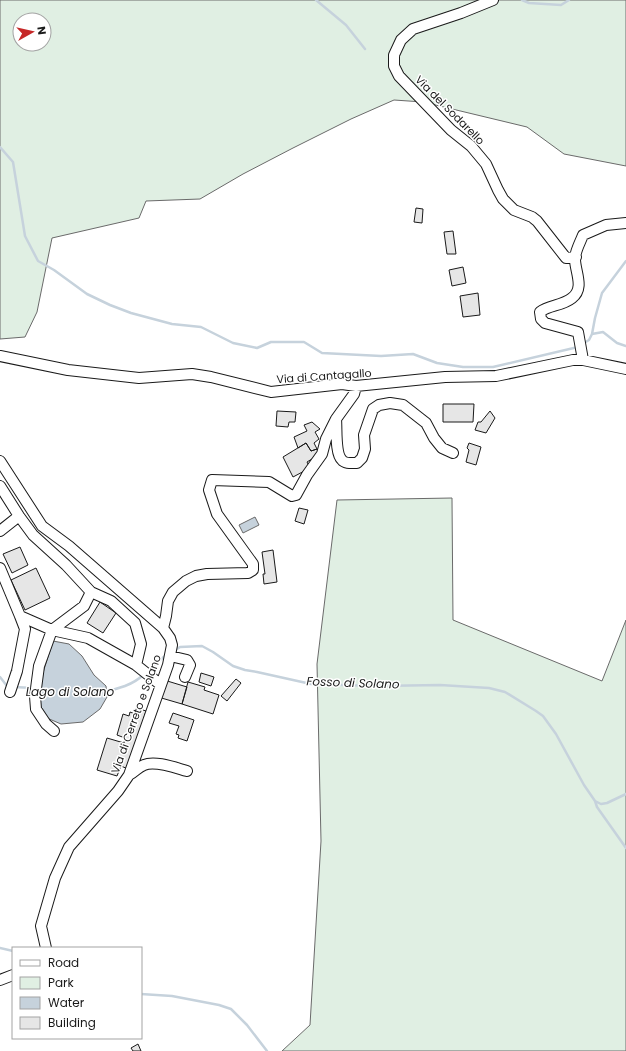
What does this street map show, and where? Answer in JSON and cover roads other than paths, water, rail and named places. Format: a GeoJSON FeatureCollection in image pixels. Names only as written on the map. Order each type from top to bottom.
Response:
{"type":"FeatureCollection","features":[{"type":"Feature","properties":{"kind":"street","name":"Via del Sodarello"},"geometry":{"type":"LineString","coordinates":[[493,0],[461,14],[412,29],[401,40],[394,55],[394,66],[399,76],[451,130],[471,146],[486,164],[503,199],[514,210],[532,217],[537,221],[566,258],[576,257]]}},
{"type":"Feature","properties":{"kind":"street"},"geometry":{"type":"LineString","coordinates":[[583,360],[578,332],[546,324],[541,319],[540,312],[545,308],[559,305],[571,298],[576,293],[579,285],[576,257],[583,235],[606,225],[626,223]]}},
{"type":"Feature","properties":{"kind":"street","name":"Via di Cantagallo"},"geometry":{"type":"LineString","coordinates":[[0,356],[68,370],[139,378],[192,374],[211,377],[271,392],[342,384],[356,386],[445,377],[496,376],[573,360],[583,360],[626,369]]}},
{"type":"Feature","properties":{"kind":"street"},"geometry":{"type":"LineString","coordinates":[[163,628],[168,601],[173,592],[186,581],[196,576],[207,574],[248,573],[253,570],[253,564],[217,514],[209,490],[212,480],[269,482],[292,496],[296,495],[307,475],[322,454],[326,439],[336,419],[354,394],[356,386]]}},
{"type":"Feature","properties":{"kind":"street"},"geometry":{"type":"LineString","coordinates":[[336,419],[339,456],[342,461],[357,463],[362,458],[365,449],[364,435],[373,409],[379,405],[390,403],[403,405],[426,423],[434,438],[442,448],[453,453]]}},
{"type":"Feature","properties":{"kind":"street","name":"Via di Cerreto e Solano"},"geometry":{"type":"LineString","coordinates":[[0,461],[42,526],[69,546],[163,628],[170,638],[172,645],[161,685],[129,775],[118,791],[69,846],[55,878],[41,926],[46,947]]}},
{"type":"Feature","properties":{"kind":"street"},"geometry":{"type":"LineString","coordinates":[[0,486],[33,535],[66,565],[91,592],[111,601],[135,622],[141,644],[136,665]]}},
{"type":"Feature","properties":{"kind":"street"},"geometry":{"type":"LineString","coordinates":[[0,530],[19,516]]}},
{"type":"Feature","properties":{"kind":"street"},"geometry":{"type":"LineString","coordinates":[[0,568],[25,629],[17,671],[10,692]]}},
{"type":"Feature","properties":{"kind":"street"},"geometry":{"type":"LineString","coordinates":[[54,731],[46,724],[36,709],[35,696],[40,666],[52,630],[84,606],[91,592]]}},
{"type":"Feature","properties":{"kind":"street"},"geometry":{"type":"LineString","coordinates":[[20,616],[52,630],[88,638],[136,665],[161,685]]}},
{"type":"Feature","properties":{"kind":"street"},"geometry":{"type":"LineString","coordinates":[[170,656],[187,660],[190,665],[185,677]]}},
{"type":"Feature","properties":{"kind":"street"},"geometry":{"type":"LineString","coordinates":[[129,775],[136,772],[142,765],[151,763],[187,771]]}},
{"type":"Feature","properties":{"kind":"street"},"geometry":{"type":"LineString","coordinates":[[0,980],[12,974]]}},
{"type":"Feature","properties":{"kind":"water"},"geometry":{"type":"Polygon","coordinates":[[[255,517],[259,525],[243,533],[239,525],[255,517]]]}},
{"type":"Feature","properties":{"kind":"water","name":"Lago di Solano"},"geometry":{"type":"Polygon","coordinates":[[[53,641],[69,644],[82,656],[94,675],[106,686],[107,697],[100,709],[83,722],[61,724],[47,718],[40,709],[41,679],[53,641]]]}},
{"type":"Feature","properties":{"kind":"waterway"},"geometry":{"type":"LineString","coordinates":[[316,0],[346,25],[365,49]]}},
{"type":"Feature","properties":{"kind":"waterway"},"geometry":{"type":"LineString","coordinates":[[522,0],[529,3],[561,5],[569,0]]}},
{"type":"Feature","properties":{"kind":"waterway"},"geometry":{"type":"LineString","coordinates":[[0,147],[13,162],[25,236],[38,261],[54,270],[87,294],[131,313],[172,324],[201,327],[233,343],[257,348],[271,342],[304,342],[322,353],[381,356],[413,354],[437,363],[463,367],[493,367],[578,347]]}},
{"type":"Feature","properties":{"kind":"waterway"},"geometry":{"type":"LineString","coordinates":[[592,334],[602,293],[626,261]]}},
{"type":"Feature","properties":{"kind":"waterway"},"geometry":{"type":"LineString","coordinates":[[584,343],[589,340],[592,334],[603,332],[617,343],[626,346]]}},
{"type":"Feature","properties":{"kind":"waterway","name":"Fosso di Solano"},"geometry":{"type":"LineString","coordinates":[[174,651],[180,647],[202,646],[233,666],[311,684],[378,686],[440,685],[489,688],[505,692],[543,716],[556,734],[584,785],[595,801],[601,804],[607,803],[626,794]]}},
{"type":"Feature","properties":{"kind":"waterway","name":"Fosso di Solano"},"geometry":{"type":"LineString","coordinates":[[147,671],[166,655]]}},
{"type":"Feature","properties":{"kind":"waterway","name":"Fosso di Solano"},"geometry":{"type":"LineString","coordinates":[[104,691],[125,686],[143,675]]}},
{"type":"Feature","properties":{"kind":"waterway","name":"Fosso di Solano"},"geometry":{"type":"LineString","coordinates":[[0,677],[7,686],[9,686]]}},
{"type":"Feature","properties":{"kind":"waterway","name":"Fosso di Solano"},"geometry":{"type":"LineString","coordinates":[[14,687],[33,688]]}},
{"type":"Feature","properties":{"kind":"waterway"},"geometry":{"type":"LineString","coordinates":[[595,801],[597,807],[626,848]]}},
{"type":"Feature","properties":{"kind":"waterway"},"geometry":{"type":"LineString","coordinates":[[0,948],[12,951]]}},
{"type":"Feature","properties":{"kind":"waterway"},"geometry":{"type":"LineString","coordinates":[[142,994],[172,996],[219,1005],[231,1009],[247,1025],[267,1051]]}}]}
